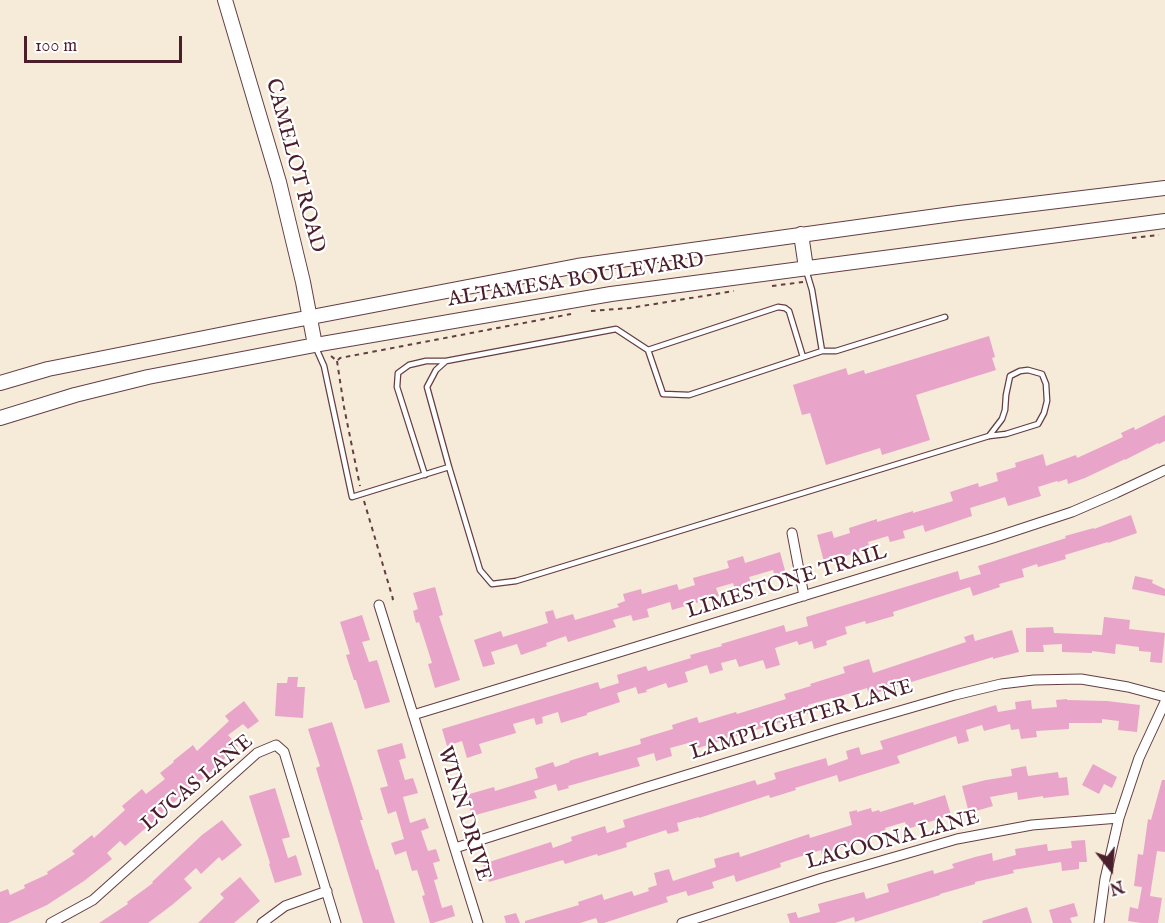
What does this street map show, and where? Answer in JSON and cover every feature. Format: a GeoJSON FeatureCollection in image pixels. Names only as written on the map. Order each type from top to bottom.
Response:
{"type":"FeatureCollection","features":[{"type":"Feature","properties":{"kind":"main road","name":"CAMELOT ROAD"},"geometry":{"type":"LineString","coordinates":[[225,0],[279,182],[315,345]]}},
{"type":"Feature","properties":{"kind":"main road","name":"ALTAMESA BOULEVARD"},"geometry":{"type":"LineString","coordinates":[[0,383],[48,369],[577,266],[801,234],[1165,188]]}},
{"type":"Feature","properties":{"kind":"main road","name":"ALTAMESA BOULEVARD"},"geometry":{"type":"LineString","coordinates":[[0,418],[75,395],[148,377],[315,345],[611,294],[1165,221]]}},
{"type":"Feature","properties":{"kind":"main road"},"geometry":{"type":"LineString","coordinates":[[801,234],[806,268]]}},
{"type":"Feature","properties":{"kind":"street","name":"LIMESTONE TRAIL"},"geometry":{"type":"LineString","coordinates":[[413,715],[1072,512],[1165,470]]}},
{"type":"Feature","properties":{"kind":"street"},"geometry":{"type":"LineString","coordinates":[[792,533],[804,596]]}},
{"type":"Feature","properties":{"kind":"street"},"geometry":{"type":"LineString","coordinates":[[380,605],[413,715]]}},
{"type":"Feature","properties":{"kind":"street","name":"LAMPLIGHTER LANE"},"geometry":{"type":"LineString","coordinates":[[455,848],[837,729],[1001,684],[1034,680],[1081,679],[1128,687],[1165,697]]}},
{"type":"Feature","properties":{"kind":"street"},"geometry":{"type":"LineString","coordinates":[[1099,923],[1105,879],[1119,818],[1140,758],[1165,702]]}},
{"type":"Feature","properties":{"kind":"street","name":"WINN DRIVE"},"geometry":{"type":"LineString","coordinates":[[413,715],[478,923]]}},
{"type":"Feature","properties":{"kind":"street","name":"LUCAS LANE"},"geometry":{"type":"LineString","coordinates":[[51,923],[93,900],[257,753],[276,745],[284,752],[336,923]]}},
{"type":"Feature","properties":{"kind":"street","name":"LAGOONA LANE"},"geometry":{"type":"LineString","coordinates":[[682,923],[822,878],[957,839],[1032,825],[1119,818]]}},
{"type":"Feature","properties":{"kind":"street"},"geometry":{"type":"LineString","coordinates":[[262,923],[285,906],[327,891]]}},
{"type":"Feature","properties":{"kind":"lane"},"geometry":{"type":"LineString","coordinates":[[806,268],[822,351]]}},
{"type":"Feature","properties":{"kind":"lane"},"geometry":{"type":"LineString","coordinates":[[648,350],[778,307],[789,311],[803,357]]}},
{"type":"Feature","properties":{"kind":"lane"},"geometry":{"type":"LineString","coordinates":[[425,474],[398,387],[398,373],[409,365],[426,361],[446,361],[616,329],[648,350],[663,394],[689,395],[822,351],[836,351],[945,317]]}},
{"type":"Feature","properties":{"kind":"lane"},"geometry":{"type":"LineString","coordinates":[[315,345],[324,366],[352,496],[449,467]]}},
{"type":"Feature","properties":{"kind":"lane"},"geometry":{"type":"LineString","coordinates":[[446,361],[436,370],[427,387],[480,570],[492,584],[516,581],[989,436],[1006,434],[1038,424],[1047,400],[1046,384],[1042,374],[1028,370],[1010,376],[1002,419],[989,436]]}},
{"type":"Feature","properties":{"kind":"path"},"geometry":{"type":"LineString","coordinates":[[1133,238],[1165,234]]}},
{"type":"Feature","properties":{"kind":"path"},"geometry":{"type":"LineString","coordinates":[[766,287],[809,282]]}},
{"type":"Feature","properties":{"kind":"path"},"geometry":{"type":"LineString","coordinates":[[585,311],[630,308],[743,290]]}},
{"type":"Feature","properties":{"kind":"path"},"geometry":{"type":"LineString","coordinates":[[332,356],[337,361],[340,358],[573,314]]}},
{"type":"Feature","properties":{"kind":"building"},"geometry":{"type":"Polygon","coordinates":[[[989,336],[996,370],[916,395],[930,440],[882,455],[880,448],[826,465],[810,413],[802,415],[793,385],[846,368],[848,375],[864,370],[865,374],[989,336]]]}},
{"type":"Feature","properties":{"kind":"building"},"geometry":{"type":"Polygon","coordinates":[[[1165,415],[1165,441],[1085,478],[1068,484],[1067,479],[1038,487],[1041,496],[1008,506],[1005,497],[970,508],[972,516],[925,532],[923,525],[903,531],[905,538],[890,542],[888,536],[868,542],[870,549],[824,562],[817,535],[832,531],[834,538],[850,533],[849,528],[877,519],[877,522],[953,501],[950,492],[978,483],[979,487],[998,481],[996,473],[1016,467],[1015,463],[1043,454],[1046,466],[1076,455],[1077,458],[1123,437],[1121,433],[1134,427],[1135,430],[1165,415]]]}},
{"type":"Feature","properties":{"kind":"building"},"geometry":{"type":"Polygon","coordinates":[[[1131,515],[1137,533],[1065,555],[1066,559],[1022,569],[1024,577],[999,584],[1000,587],[973,596],[970,587],[893,612],[894,616],[845,627],[847,634],[826,641],[827,645],[814,649],[812,641],[799,645],[797,641],[775,648],[780,665],[766,669],[763,660],[739,667],[736,659],[721,663],[723,670],[710,674],[707,665],[685,672],[688,682],[668,688],[666,683],[638,694],[636,687],[617,693],[620,702],[561,723],[558,712],[542,717],[543,723],[536,725],[534,718],[513,724],[516,733],[479,744],[482,753],[467,758],[462,741],[447,746],[442,729],[598,682],[600,689],[619,683],[617,675],[646,666],[648,671],[691,658],[690,655],[722,646],[721,644],[784,625],[786,632],[808,626],[806,617],[958,571],[960,580],[981,574],[978,566],[1131,515]]]}},
{"type":"Feature","properties":{"kind":"building"},"geometry":{"type":"Polygon","coordinates":[[[780,552],[786,574],[775,577],[773,570],[749,577],[752,585],[735,590],[733,583],[716,588],[719,596],[672,610],[670,602],[647,609],[649,617],[633,621],[631,615],[613,620],[616,627],[568,642],[566,636],[546,643],[547,646],[521,655],[517,644],[491,652],[495,664],[483,667],[474,640],[501,631],[503,637],[548,623],[545,612],[553,610],[556,619],[573,614],[575,620],[619,607],[617,604],[625,601],[623,594],[641,589],[642,594],[677,584],[679,590],[695,585],[693,578],[729,568],[727,561],[743,556],[745,563],[780,552]]]}},
{"type":"Feature","properties":{"kind":"building"},"geometry":{"type":"Polygon","coordinates":[[[1135,576],[1153,580],[1152,583],[1165,589],[1165,596],[1132,589],[1135,576]]]}},
{"type":"Feature","properties":{"kind":"building"},"geometry":{"type":"Polygon","coordinates":[[[435,587],[443,615],[439,616],[460,680],[435,688],[428,664],[432,663],[419,622],[416,623],[413,611],[418,609],[413,593],[435,587]]]}},
{"type":"Feature","properties":{"kind":"building"},"geometry":{"type":"Polygon","coordinates":[[[362,615],[370,640],[362,642],[369,662],[377,660],[390,702],[365,709],[346,655],[350,654],[340,622],[362,615]]]}},
{"type":"Feature","properties":{"kind":"building"},"geometry":{"type":"Polygon","coordinates":[[[1104,617],[1130,620],[1129,629],[1165,633],[1162,663],[1150,662],[1151,652],[1139,651],[1139,647],[1116,644],[1115,654],[1092,651],[1092,653],[1062,652],[1062,644],[1043,645],[1044,652],[1026,652],[1026,628],[1053,627],[1054,633],[1102,635],[1104,617]]]}},
{"type":"Feature","properties":{"kind":"building"},"geometry":{"type":"Polygon","coordinates":[[[1012,630],[1019,652],[993,659],[993,657],[869,695],[867,688],[841,696],[843,703],[834,706],[832,698],[808,705],[810,713],[695,749],[692,742],[670,748],[672,756],[656,761],[654,753],[637,758],[640,766],[568,786],[569,788],[558,791],[556,784],[534,791],[537,798],[472,816],[466,795],[494,787],[495,791],[538,778],[535,768],[553,762],[555,767],[598,752],[599,756],[641,744],[640,739],[673,729],[672,725],[697,717],[699,723],[786,699],[784,694],[845,673],[843,667],[869,659],[873,673],[966,642],[964,637],[973,634],[975,641],[1012,630]]]}},
{"type":"Feature","properties":{"kind":"building"},"geometry":{"type":"Polygon","coordinates":[[[288,677],[298,677],[297,687],[305,687],[303,718],[275,716],[277,683],[287,683],[288,677]]]}},
{"type":"Feature","properties":{"kind":"building"},"geometry":{"type":"Polygon","coordinates":[[[1031,700],[1032,709],[1057,707],[1056,700],[1140,705],[1137,732],[1118,730],[1119,721],[1102,719],[1102,723],[1069,723],[1069,729],[1036,731],[1037,737],[1021,739],[1019,729],[1011,730],[1010,724],[984,731],[982,725],[966,730],[969,741],[958,744],[956,736],[897,756],[900,763],[839,782],[837,775],[770,798],[769,795],[677,823],[679,831],[668,834],[666,830],[626,843],[627,847],[598,856],[597,854],[565,864],[563,860],[489,882],[483,864],[551,842],[553,848],[572,841],[571,837],[605,826],[607,833],[625,827],[623,820],[755,780],[757,785],[776,779],[774,773],[826,758],[828,766],[848,759],[846,751],[859,747],[861,755],[883,749],[880,741],[996,705],[998,712],[1016,709],[1015,702],[1031,700]]]}},
{"type":"Feature","properties":{"kind":"building"},"geometry":{"type":"Polygon","coordinates":[[[244,701],[259,721],[248,729],[243,724],[228,735],[238,746],[213,770],[125,846],[120,841],[107,853],[112,859],[84,881],[47,905],[8,923],[0,923],[0,892],[8,889],[10,895],[25,888],[24,885],[48,874],[47,872],[75,854],[72,851],[92,835],[94,838],[125,810],[122,806],[142,789],[146,794],[165,779],[160,773],[173,761],[193,745],[197,751],[229,721],[225,716],[244,701]]]}},
{"type":"Feature","properties":{"kind":"building"},"geometry":{"type":"Polygon","coordinates":[[[332,722],[363,820],[360,820],[395,923],[363,923],[316,768],[320,766],[308,729],[332,722]]]}},
{"type":"Feature","properties":{"kind":"building"},"geometry":{"type":"Polygon","coordinates":[[[402,743],[406,758],[399,760],[405,780],[413,778],[418,793],[403,797],[410,823],[425,818],[429,828],[421,831],[428,851],[436,849],[440,861],[433,863],[438,879],[434,880],[442,908],[452,905],[455,916],[433,923],[430,923],[422,896],[425,895],[417,870],[412,871],[406,851],[395,855],[391,843],[404,839],[396,811],[388,814],[380,788],[388,786],[377,750],[402,743]]]}},
{"type":"Feature","properties":{"kind":"building"},"geometry":{"type":"Polygon","coordinates":[[[1093,764],[1117,777],[1112,788],[1104,784],[1099,794],[1082,785],[1093,764]]]}},
{"type":"Feature","properties":{"kind":"building"},"geometry":{"type":"Polygon","coordinates":[[[1026,766],[1028,776],[1058,772],[1059,778],[1067,777],[1069,795],[1018,800],[1017,792],[990,797],[993,806],[969,813],[962,786],[1012,776],[1011,769],[1026,766]]]}},
{"type":"Feature","properties":{"kind":"building"},"geometry":{"type":"Polygon","coordinates":[[[1162,780],[1165,780],[1165,852],[1157,851],[1150,896],[1162,898],[1158,923],[1128,921],[1130,907],[1138,909],[1142,887],[1134,886],[1138,854],[1143,855],[1148,819],[1151,820],[1162,780]]]}},
{"type":"Feature","properties":{"kind":"building"},"geometry":{"type":"Polygon","coordinates":[[[275,788],[290,837],[282,839],[288,858],[296,855],[302,875],[275,883],[249,796],[275,788]]]}},
{"type":"Feature","properties":{"kind":"building"},"geometry":{"type":"Polygon","coordinates":[[[945,795],[951,815],[907,829],[905,822],[885,828],[887,834],[822,854],[821,850],[780,863],[781,867],[736,882],[734,875],[712,882],[714,888],[688,896],[686,891],[666,897],[668,902],[604,923],[598,923],[596,918],[580,923],[525,923],[525,921],[579,905],[578,902],[602,894],[604,900],[632,891],[634,896],[649,891],[648,888],[657,885],[654,873],[669,869],[673,881],[716,867],[714,859],[739,852],[740,857],[809,834],[810,838],[852,825],[849,812],[871,808],[872,812],[879,810],[880,812],[913,802],[914,805],[945,795]]]}},
{"type":"Feature","properties":{"kind":"building"},"geometry":{"type":"Polygon","coordinates":[[[222,820],[242,845],[222,861],[219,857],[201,874],[196,868],[184,879],[192,888],[172,905],[148,923],[99,923],[128,904],[127,902],[153,883],[202,835],[222,820]]]}},
{"type":"Feature","properties":{"kind":"building"},"geometry":{"type":"Polygon","coordinates":[[[1085,840],[1087,862],[1079,862],[1079,869],[1062,871],[1061,862],[1013,870],[1014,873],[975,882],[975,884],[855,922],[854,917],[835,923],[790,923],[787,914],[796,912],[798,918],[820,912],[818,904],[864,892],[866,899],[889,892],[887,884],[933,870],[934,874],[954,868],[952,864],[975,857],[992,853],[993,861],[1016,855],[1015,849],[1047,844],[1048,851],[1072,848],[1071,841],[1085,840]]]}},
{"type":"Feature","properties":{"kind":"building"},"geometry":{"type":"Polygon","coordinates":[[[240,877],[260,901],[234,923],[198,923],[224,898],[220,894],[240,877]]]}},
{"type":"Feature","properties":{"kind":"building"},"geometry":{"type":"Polygon","coordinates":[[[1074,903],[1078,916],[1070,918],[1072,923],[1053,923],[1049,910],[1074,903]]]}},
{"type":"Feature","properties":{"kind":"building"},"geometry":{"type":"Polygon","coordinates":[[[1027,907],[1032,923],[983,923],[982,921],[1027,907]]]}},
{"type":"Feature","properties":{"kind":"building"},"geometry":{"type":"Polygon","coordinates":[[[516,913],[520,923],[506,923],[504,916],[516,913]]]}}]}
